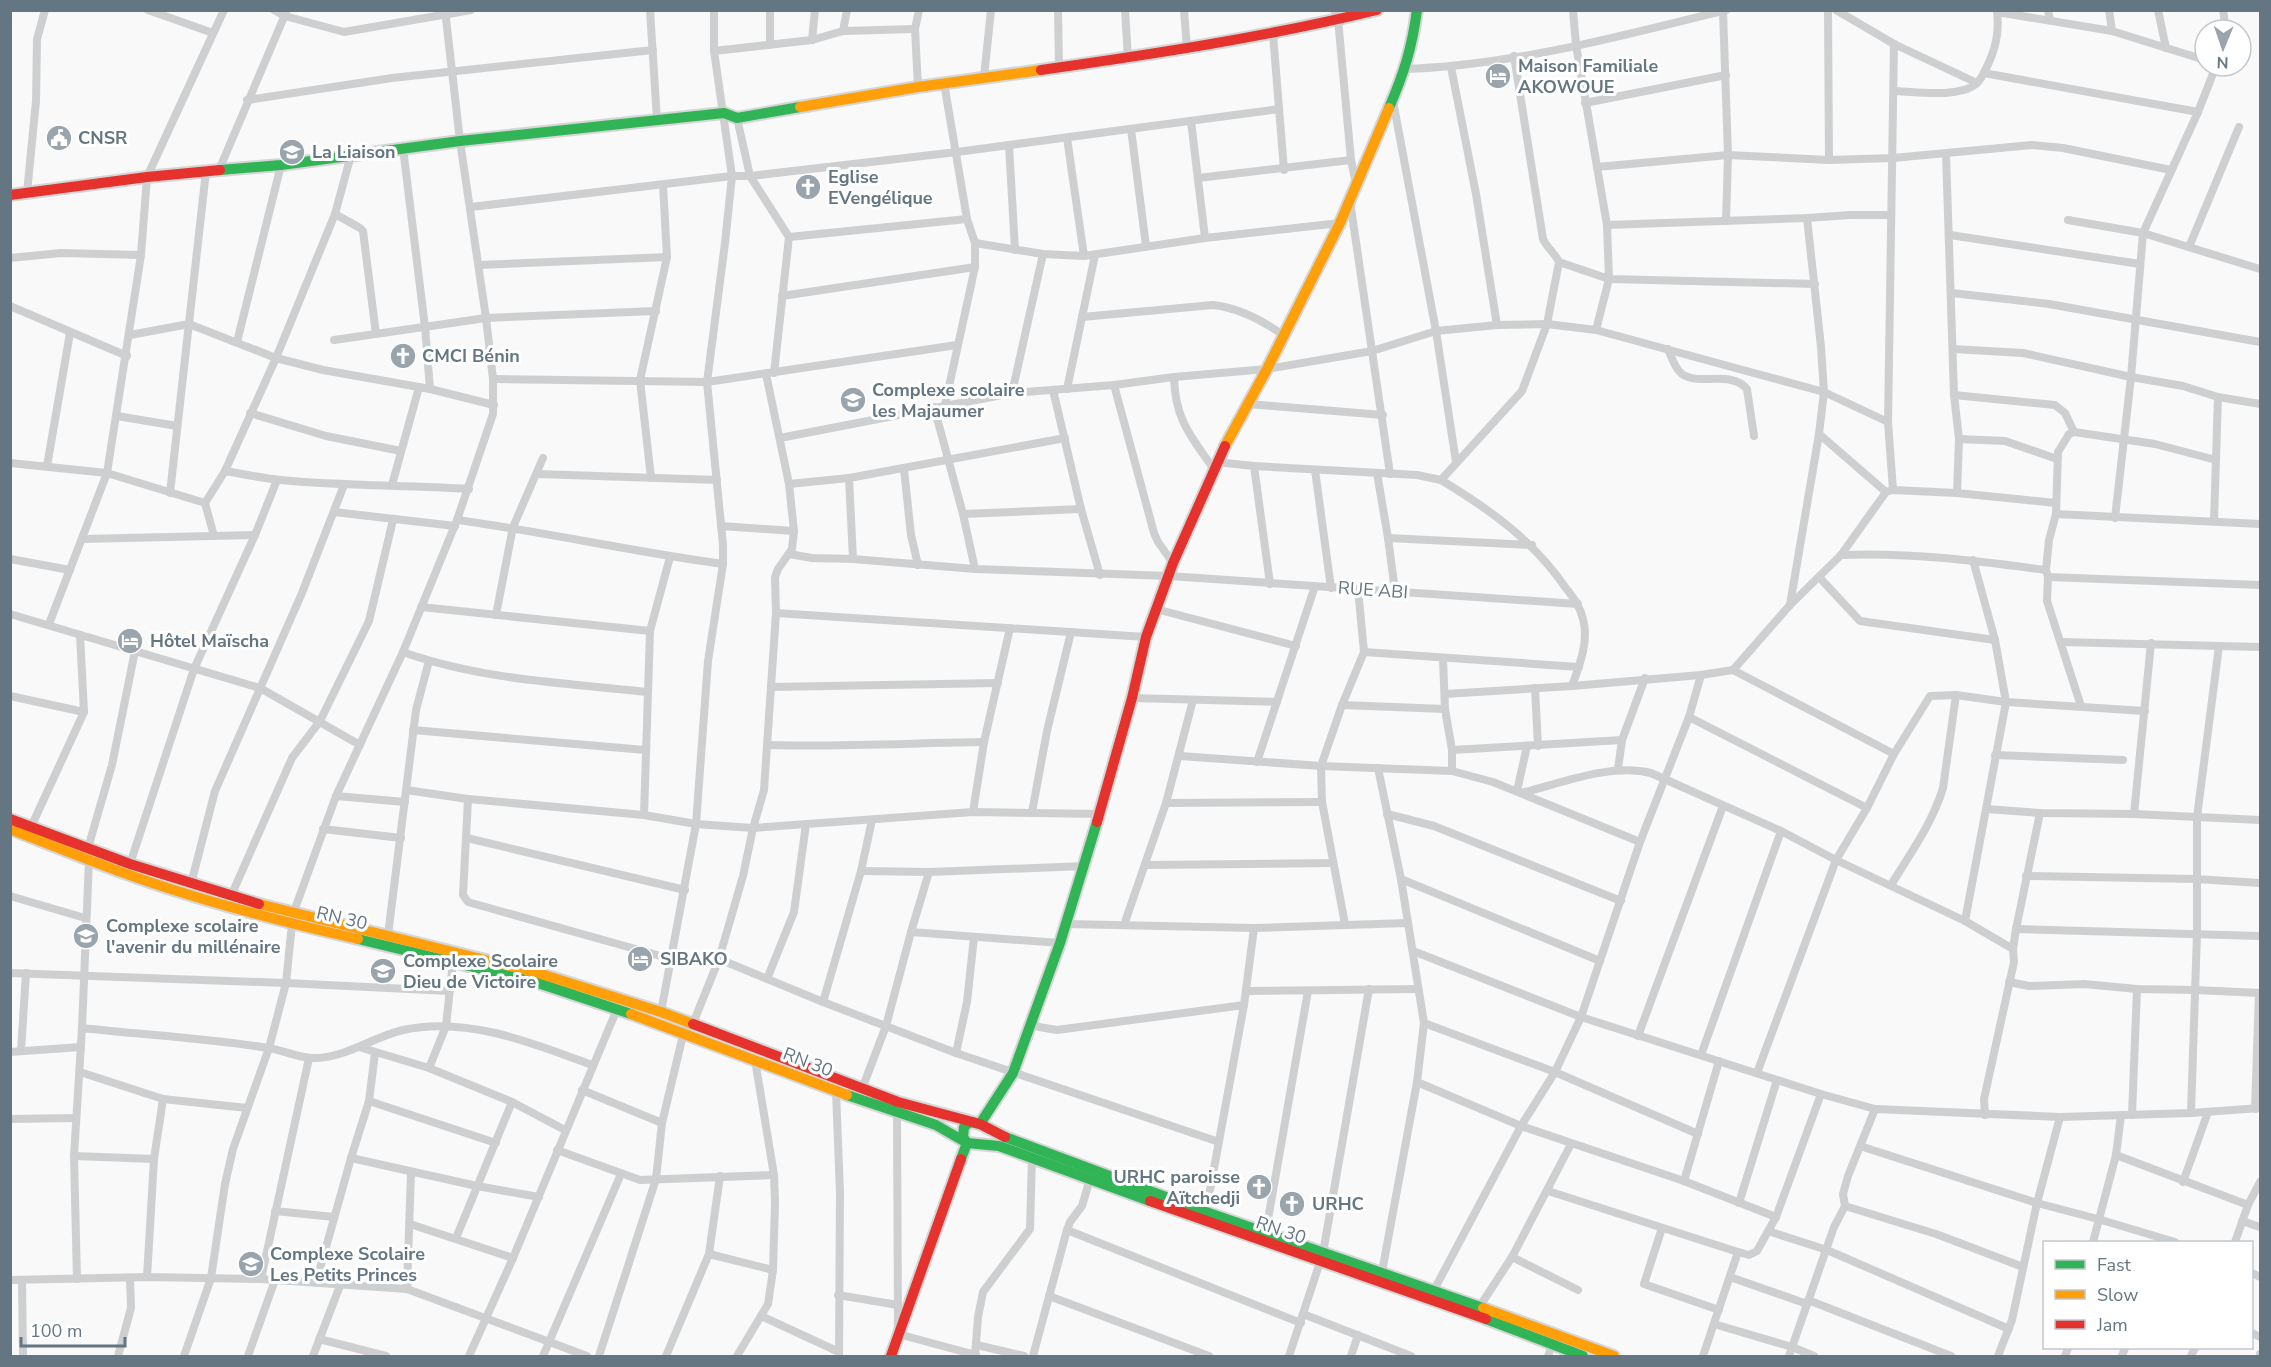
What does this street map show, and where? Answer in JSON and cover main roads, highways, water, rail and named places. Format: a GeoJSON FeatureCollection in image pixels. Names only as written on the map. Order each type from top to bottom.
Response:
{"type":"FeatureCollection","features":[{"type":"Feature","properties":{"kind":"main road"},"geometry":{"type":"LineString","coordinates":[[10,195],[147,177],[281,165],[460,141],[657,120],[724,113],[737,118],[944,83],[1187,49],[1273,34],[1336,15],[1377,10]]}},
{"type":"Feature","properties":{"kind":"main road"},"geometry":{"type":"LineString","coordinates":[[891,1356],[967,1143],[963,1137],[964,1127],[970,1122],[980,1124],[1013,1073],[1032,1023],[1085,866],[1132,698],[1146,637],[1173,563],[1214,465],[1267,369],[1340,223],[1406,69],[1413,42],[1417,10]]}},
{"type":"Feature","properties":{"kind":"main road","name":"RN 30"},"geometry":{"type":"LineString","coordinates":[[10,819],[130,864],[231,896],[292,919],[388,935],[538,973],[661,1012],[898,1102],[980,1124],[1002,1136],[1206,1212],[1266,1231],[1321,1257],[1382,1272],[1614,1356]]}},
{"type":"Feature","properties":{"kind":"main road","name":"RN 30"},"geometry":{"type":"LineString","coordinates":[[10,829],[188,895],[292,919],[535,982],[617,1009],[836,1091],[897,1110],[936,1125],[967,1143],[999,1146],[1321,1257],[1583,1356]]}},
{"type":"Feature","properties":{"kind":"place","name":"Maison Familiale AKOWOUE"},"geometry":{"type":"Point","coordinates":[1498,76]}},
{"type":"Feature","properties":{"kind":"place","name":"CNSR"},"geometry":{"type":"Point","coordinates":[59,138]}},
{"type":"Feature","properties":{"kind":"place","name":"La Liaison"},"geometry":{"type":"Point","coordinates":[292,152]}},
{"type":"Feature","properties":{"kind":"place","name":"Eglise EVengélique"},"geometry":{"type":"Point","coordinates":[808,187]}},
{"type":"Feature","properties":{"kind":"place","name":"CMCI Bénin"},"geometry":{"type":"Point","coordinates":[403,356]}},
{"type":"Feature","properties":{"kind":"place","name":"Complexe scolaire les Majaumer"},"geometry":{"type":"Point","coordinates":[853,400]}},
{"type":"Feature","properties":{"kind":"place","name":"Hôtel Maïscha"},"geometry":{"type":"Point","coordinates":[130,641]}},
{"type":"Feature","properties":{"kind":"place","name":"Complexe scolaire l'avenir du millénaire"},"geometry":{"type":"Point","coordinates":[86,936]}},
{"type":"Feature","properties":{"kind":"place","name":"SIBAKO"},"geometry":{"type":"Point","coordinates":[640,959]}},
{"type":"Feature","properties":{"kind":"place","name":"Complexe Scolaire Dieu de Victoire"},"geometry":{"type":"Point","coordinates":[383,971]}},
{"type":"Feature","properties":{"kind":"place","name":"URHC paroisse Aïtchedji"},"geometry":{"type":"Point","coordinates":[1259,1187]}},
{"type":"Feature","properties":{"kind":"place","name":"URHC"},"geometry":{"type":"Point","coordinates":[1292,1204]}},
{"type":"Feature","properties":{"kind":"place","name":"Complexe Scolaire Les Petits Princes"},"geometry":{"type":"Point","coordinates":[251,1264]}}]}
